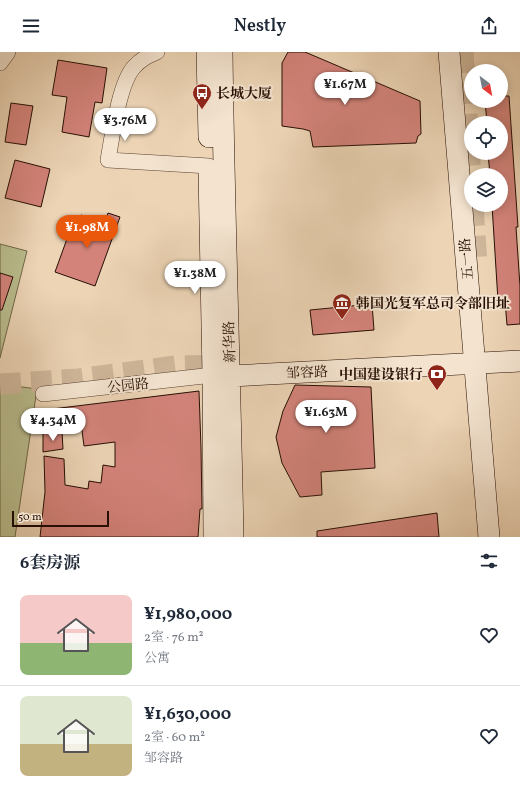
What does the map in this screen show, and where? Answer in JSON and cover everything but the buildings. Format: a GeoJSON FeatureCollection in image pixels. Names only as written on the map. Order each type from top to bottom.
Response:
{"type":"FeatureCollection","features":[{"type":"Feature","properties":{"kind":"main road","name":"新华路"},"geometry":{"type":"LineString","coordinates":[[207,52],[209,166],[233,537]]}},
{"type":"Feature","properties":{"kind":"main road","name":"新华路"},"geometry":{"type":"LineString","coordinates":[[214,537],[222,376],[224,166],[222,52]]}},
{"type":"Feature","properties":{"kind":"main road","name":"五一路"},"geometry":{"type":"LineString","coordinates":[[449,52],[489,537]]}},
{"type":"Feature","properties":{"kind":"main road","name":"邹容路"},"geometry":{"type":"LineString","coordinates":[[222,376],[520,361]]}},
{"type":"Feature","properties":{"kind":"street"},"geometry":{"type":"LineString","coordinates":[[0,63],[8,52]]}},
{"type":"Feature","properties":{"kind":"street"},"geometry":{"type":"LineString","coordinates":[[157,52],[143,58],[132,68],[126,80],[108,160],[209,166]]}},
{"type":"Feature","properties":{"kind":"street","name":"公园路"},"geometry":{"type":"LineString","coordinates":[[43,394],[222,376]]}},
{"type":"Feature","properties":{"kind":"green space"},"geometry":{"type":"Polygon","coordinates":[[[0,244],[27,251],[0,358],[0,244]]]}},
{"type":"Feature","properties":{"kind":"green space"},"geometry":{"type":"Polygon","coordinates":[[[0,384],[37,389],[15,537],[0,537],[0,384]]]}},
{"type":"Feature","properties":{"kind":"tunnel"},"geometry":{"type":"LineString","coordinates":[[463,52],[470,168]]}},
{"type":"Feature","properties":{"kind":"tunnel"},"geometry":{"type":"LineString","coordinates":[[473,212],[477,264]]}},
{"type":"Feature","properties":{"kind":"tunnel"},"geometry":{"type":"LineString","coordinates":[[0,384],[78,379],[175,366],[232,365]]}},
{"type":"Feature","properties":{"kind":"place","name":"长城大厦"},"geometry":{"type":"Point","coordinates":[202,110]}},
{"type":"Feature","properties":{"kind":"place","name":"韩国光复军总司令部旧址"},"geometry":{"type":"Point","coordinates":[342,320]}},
{"type":"Feature","properties":{"kind":"place","name":"中国建设银行"},"geometry":{"type":"Point","coordinates":[437,391]}}]}
